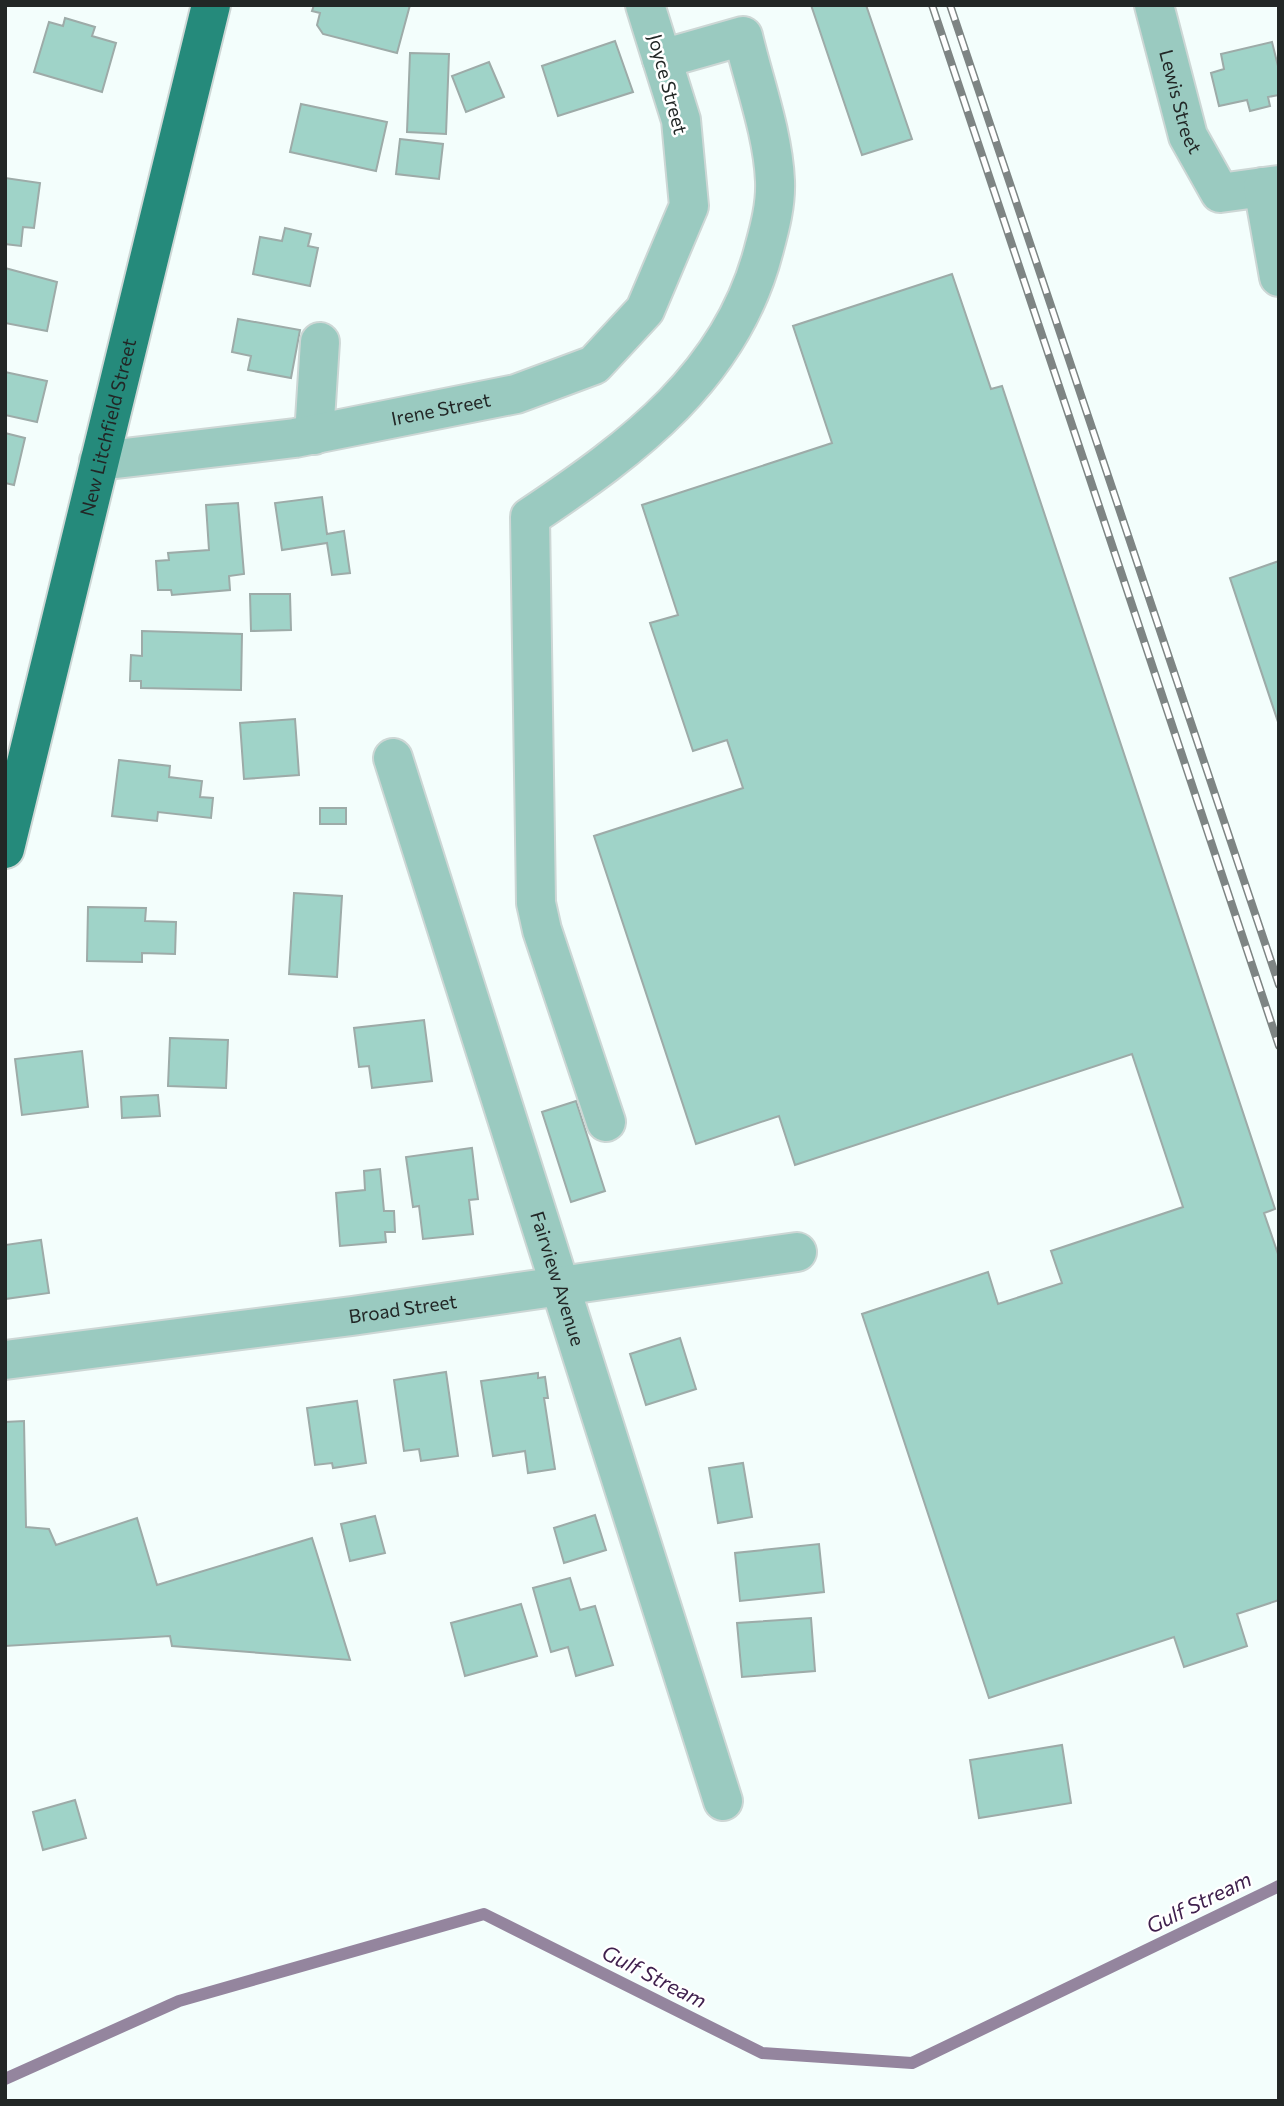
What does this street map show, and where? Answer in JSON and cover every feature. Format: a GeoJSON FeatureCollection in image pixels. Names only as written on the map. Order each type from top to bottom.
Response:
{"type":"FeatureCollection","features":[{"type":"Feature","properties":{"kind":"highway","name":"New Litchfield Street"},"geometry":{"type":"LineString","coordinates":[[5,849],[211,5]]}},
{"type":"Feature","properties":{"kind":"street","name":"Joyce Street"},"geometry":{"type":"LineString","coordinates":[[645,5],[681,120],[689,206]]}},
{"type":"Feature","properties":{"kind":"street","name":"Lewis Street"},"geometry":{"type":"LineString","coordinates":[[1154,5],[1188,136],[1220,193],[1271,186]]}},
{"type":"Feature","properties":{"kind":"street"},"geometry":{"type":"LineString","coordinates":[[606,1122],[542,930],[536,903],[530,517],[572,489],[663,416],[711,364],[742,313],[760,265],[772,221],[775,182],[771,150],[743,36],[662,59]]}},
{"type":"Feature","properties":{"kind":"street"},"geometry":{"type":"LineString","coordinates":[[1271,186],[1278,270]]}},
{"type":"Feature","properties":{"kind":"street","name":"Irene Street"},"geometry":{"type":"LineString","coordinates":[[99,461],[314,435],[516,394],[594,365],[645,310],[689,206]]}},
{"type":"Feature","properties":{"kind":"street"},"geometry":{"type":"LineString","coordinates":[[314,435],[320,342]]}},
{"type":"Feature","properties":{"kind":"street","name":"Fairview Avenue"},"geometry":{"type":"LineString","coordinates":[[393,758],[723,1801]]}},
{"type":"Feature","properties":{"kind":"street","name":"Broad Street"},"geometry":{"type":"LineString","coordinates":[[5,1360],[352,1316],[559,1284],[797,1252]]}},
{"type":"Feature","properties":{"kind":"building"},"geometry":{"type":"Polygon","coordinates":[[[314,5],[410,5],[397,53],[323,34],[317,25],[320,13],[312,11],[314,5]]]}},
{"type":"Feature","properties":{"kind":"building"},"geometry":{"type":"Polygon","coordinates":[[[811,5],[866,5],[912,139],[862,155],[811,5]]]}},
{"type":"Feature","properties":{"kind":"building"},"geometry":{"type":"Polygon","coordinates":[[[65,18],[95,27],[92,36],[116,43],[102,92],[34,72],[49,22],[63,26],[65,18]]]}},
{"type":"Feature","properties":{"kind":"building"},"geometry":{"type":"Polygon","coordinates":[[[615,41],[633,92],[558,116],[542,66],[615,41]]]}},
{"type":"Feature","properties":{"kind":"building"},"geometry":{"type":"Polygon","coordinates":[[[1272,42],[1279,70],[1279,95],[1268,97],[1270,106],[1250,111],[1247,100],[1219,106],[1211,73],[1224,69],[1221,54],[1272,42]]]}},
{"type":"Feature","properties":{"kind":"building"},"geometry":{"type":"Polygon","coordinates":[[[410,53],[449,54],[446,134],[407,132],[410,53]]]}},
{"type":"Feature","properties":{"kind":"building"},"geometry":{"type":"Polygon","coordinates":[[[489,62],[504,97],[466,112],[452,76],[489,62]]]}},
{"type":"Feature","properties":{"kind":"building"},"geometry":{"type":"Polygon","coordinates":[[[301,104],[387,122],[376,171],[290,152],[301,104]]]}},
{"type":"Feature","properties":{"kind":"building"},"geometry":{"type":"Polygon","coordinates":[[[400,139],[443,144],[439,179],[396,174],[400,139]]]}},
{"type":"Feature","properties":{"kind":"building"},"geometry":{"type":"Polygon","coordinates":[[[5,178],[40,183],[34,228],[23,227],[21,246],[5,244],[5,178]]]}},
{"type":"Feature","properties":{"kind":"building"},"geometry":{"type":"Polygon","coordinates":[[[285,228],[311,234],[308,246],[318,248],[310,286],[253,274],[260,237],[282,241],[285,228]]]}},
{"type":"Feature","properties":{"kind":"building"},"geometry":{"type":"Polygon","coordinates":[[[5,268],[57,282],[47,331],[5,323],[5,268]]]}},
{"type":"Feature","properties":{"kind":"building"},"geometry":{"type":"Polygon","coordinates":[[[952,274],[991,389],[1002,386],[1275,1209],[1264,1213],[1279,1257],[1279,1600],[1237,1614],[1247,1646],[1184,1667],[1174,1637],[989,1698],[862,1314],[988,1272],[998,1304],[1062,1283],[1051,1251],[1183,1207],[1132,1054],[795,1165],[779,1116],[696,1144],[594,836],[743,788],[727,740],[693,751],[650,623],[678,615],[642,505],[832,443],[793,326],[952,274]]]}},
{"type":"Feature","properties":{"kind":"building"},"geometry":{"type":"Polygon","coordinates":[[[238,319],[300,330],[291,378],[248,370],[251,356],[232,352],[238,319]]]}},
{"type":"Feature","properties":{"kind":"building"},"geometry":{"type":"Polygon","coordinates":[[[5,372],[47,381],[37,422],[5,415],[5,372]]]}},
{"type":"Feature","properties":{"kind":"building"},"geometry":{"type":"Polygon","coordinates":[[[5,433],[25,438],[14,485],[5,483],[5,433]]]}},
{"type":"Feature","properties":{"kind":"building"},"geometry":{"type":"Polygon","coordinates":[[[322,497],[327,534],[344,531],[350,573],[332,575],[327,543],[282,550],[275,503],[322,497]]]}},
{"type":"Feature","properties":{"kind":"building"},"geometry":{"type":"Polygon","coordinates":[[[238,503],[244,574],[229,576],[230,590],[172,595],[171,590],[158,590],[156,561],[169,560],[168,553],[209,550],[206,505],[238,503]]]}},
{"type":"Feature","properties":{"kind":"building"},"geometry":{"type":"Polygon","coordinates":[[[1279,561],[1279,725],[1230,578],[1279,561]]]}},
{"type":"Feature","properties":{"kind":"building"},"geometry":{"type":"Polygon","coordinates":[[[250,594],[290,594],[291,630],[251,631],[250,594]]]}},
{"type":"Feature","properties":{"kind":"building"},"geometry":{"type":"Polygon","coordinates":[[[142,631],[242,634],[241,690],[141,688],[141,681],[130,681],[131,655],[142,656],[142,631]]]}},
{"type":"Feature","properties":{"kind":"building"},"geometry":{"type":"Polygon","coordinates":[[[295,719],[299,775],[244,779],[240,723],[295,719]]]}},
{"type":"Feature","properties":{"kind":"building"},"geometry":{"type":"Polygon","coordinates":[[[119,760],[170,766],[169,777],[202,781],[200,797],[213,798],[211,818],[158,812],[157,821],[112,816],[119,760]]]}},
{"type":"Feature","properties":{"kind":"building"},"geometry":{"type":"Polygon","coordinates":[[[320,808],[346,808],[346,824],[320,824],[320,808]]]}},
{"type":"Feature","properties":{"kind":"building"},"geometry":{"type":"Polygon","coordinates":[[[294,893],[342,896],[337,977],[289,974],[294,893]]]}},
{"type":"Feature","properties":{"kind":"building"},"geometry":{"type":"Polygon","coordinates":[[[88,907],[146,908],[145,921],[176,922],[175,954],[142,953],[142,962],[87,961],[88,907]]]}},
{"type":"Feature","properties":{"kind":"building"},"geometry":{"type":"Polygon","coordinates":[[[424,1020],[432,1081],[372,1088],[369,1066],[359,1067],[354,1028],[424,1020]]]}},
{"type":"Feature","properties":{"kind":"building"},"geometry":{"type":"Polygon","coordinates":[[[170,1038],[228,1040],[226,1088],[168,1086],[170,1038]]]}},
{"type":"Feature","properties":{"kind":"building"},"geometry":{"type":"Polygon","coordinates":[[[82,1051],[88,1107],[22,1115],[15,1059],[82,1051]]]}},
{"type":"Feature","properties":{"kind":"building"},"geometry":{"type":"Polygon","coordinates":[[[158,1095],[160,1116],[122,1118],[121,1097],[158,1095]]]}},
{"type":"Feature","properties":{"kind":"building"},"geometry":{"type":"Polygon","coordinates":[[[576,1101],[605,1191],[571,1202],[542,1112],[576,1101]]]}},
{"type":"Feature","properties":{"kind":"building"},"geometry":{"type":"Polygon","coordinates":[[[472,1148],[478,1199],[469,1200],[473,1234],[423,1239],[419,1206],[413,1207],[406,1157],[472,1148]]]}},
{"type":"Feature","properties":{"kind":"building"},"geometry":{"type":"Polygon","coordinates":[[[380,1169],[384,1211],[394,1211],[395,1232],[385,1232],[386,1242],[340,1246],[336,1193],[365,1190],[364,1171],[380,1169]]]}},
{"type":"Feature","properties":{"kind":"building"},"geometry":{"type":"Polygon","coordinates":[[[41,1240],[49,1293],[5,1299],[5,1245],[41,1240]]]}},
{"type":"Feature","properties":{"kind":"building"},"geometry":{"type":"Polygon","coordinates":[[[680,1338],[696,1389],[646,1405],[630,1354],[680,1338]]]}},
{"type":"Feature","properties":{"kind":"building"},"geometry":{"type":"Polygon","coordinates":[[[446,1372],[458,1456],[421,1461],[419,1449],[404,1451],[394,1380],[446,1372]]]}},
{"type":"Feature","properties":{"kind":"building"},"geometry":{"type":"Polygon","coordinates":[[[538,1373],[538,1378],[545,1377],[548,1398],[544,1398],[555,1469],[528,1473],[525,1451],[493,1456],[481,1381],[538,1373]]]}},
{"type":"Feature","properties":{"kind":"building"},"geometry":{"type":"Polygon","coordinates":[[[357,1401],[366,1463],[333,1468],[332,1463],[315,1465],[307,1408],[357,1401]]]}},
{"type":"Feature","properties":{"kind":"building"},"geometry":{"type":"Polygon","coordinates":[[[24,1421],[26,1527],[49,1529],[56,1545],[137,1518],[157,1585],[312,1538],[350,1660],[172,1646],[170,1636],[5,1646],[5,1422],[24,1421]]]}},
{"type":"Feature","properties":{"kind":"building"},"geometry":{"type":"Polygon","coordinates":[[[743,1463],[752,1517],[718,1523],[709,1468],[743,1463]]]}},
{"type":"Feature","properties":{"kind":"building"},"geometry":{"type":"Polygon","coordinates":[[[595,1515],[606,1550],[564,1563],[554,1528],[595,1515]]]}},
{"type":"Feature","properties":{"kind":"building"},"geometry":{"type":"Polygon","coordinates":[[[375,1516],[385,1553],[350,1561],[341,1524],[375,1516]]]}},
{"type":"Feature","properties":{"kind":"building"},"geometry":{"type":"Polygon","coordinates":[[[819,1544],[824,1592],[740,1601],[735,1553],[819,1544]]]}},
{"type":"Feature","properties":{"kind":"building"},"geometry":{"type":"Polygon","coordinates":[[[570,1578],[580,1610],[595,1606],[613,1665],[576,1676],[568,1647],[551,1652],[533,1588],[570,1578]]]}},
{"type":"Feature","properties":{"kind":"building"},"geometry":{"type":"Polygon","coordinates":[[[521,1604],[537,1656],[465,1676],[451,1623],[521,1604]]]}},
{"type":"Feature","properties":{"kind":"building"},"geometry":{"type":"Polygon","coordinates":[[[811,1618],[815,1671],[742,1677],[737,1623],[811,1618]]]}},
{"type":"Feature","properties":{"kind":"building"},"geometry":{"type":"Polygon","coordinates":[[[1062,1745],[1071,1803],[979,1818],[970,1760],[1062,1745]]]}},
{"type":"Feature","properties":{"kind":"building"},"geometry":{"type":"Polygon","coordinates":[[[75,1800],[86,1838],[43,1850],[33,1812],[75,1800]]]}},
{"type":"Feature","properties":{"kind":"waterway","name":"Gulf Stream"},"geometry":{"type":"LineString","coordinates":[[5,2079],[179,2001],[484,1914],[762,2053],[912,2063],[1279,1886]]}},
{"type":"Feature","properties":{"kind":"railway"},"geometry":{"type":"LineString","coordinates":[[932,5],[1279,1046]]}},
{"type":"Feature","properties":{"kind":"railway"},"geometry":{"type":"LineString","coordinates":[[950,5],[1279,985]]}}]}
